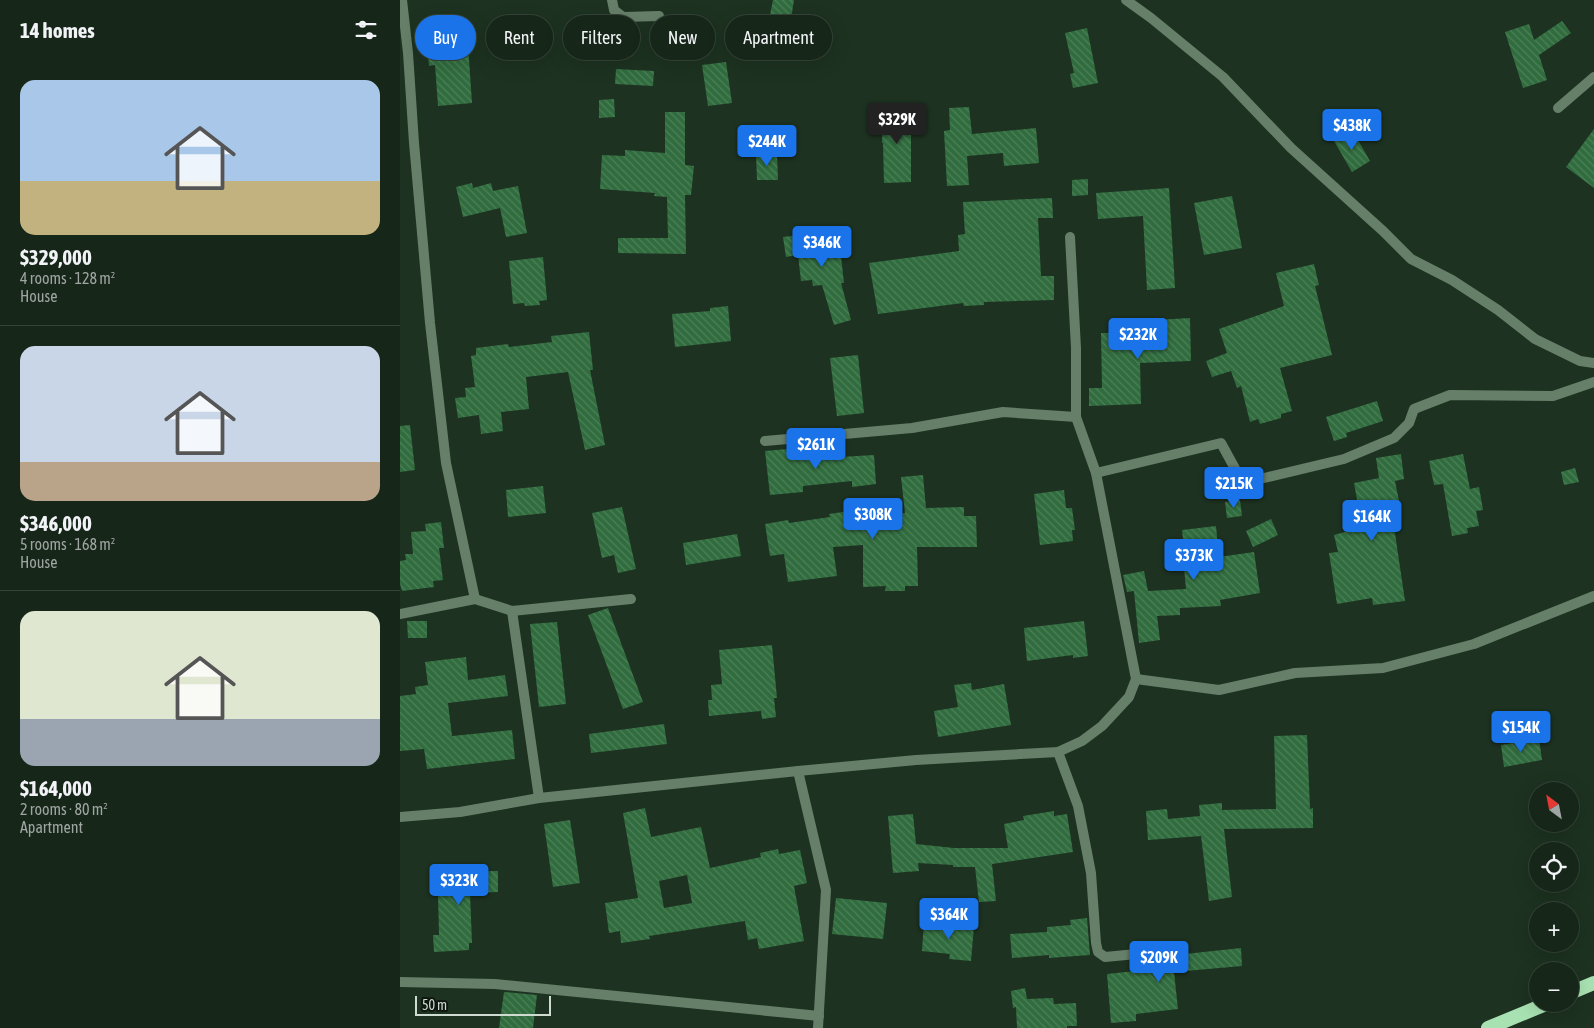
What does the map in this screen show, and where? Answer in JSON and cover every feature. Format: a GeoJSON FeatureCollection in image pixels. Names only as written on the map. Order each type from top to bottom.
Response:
{"type":"FeatureCollection","features":[{"type":"Feature","properties":{"kind":"highway"},"geometry":{"type":"LineString","coordinates":[[1579,990],[1594,983]]}},
{"type":"Feature","properties":{"kind":"highway"},"geometry":{"type":"LineString","coordinates":[[1488,1028],[1529,1011]]}},
{"type":"Feature","properties":{"kind":"street"},"geometry":{"type":"LineString","coordinates":[[402,0],[430,323],[446,463],[475,599]]}},
{"type":"Feature","properties":{"kind":"street"},"geometry":{"type":"LineString","coordinates":[[612,0],[614,10],[623,17],[650,16]]}},
{"type":"Feature","properties":{"kind":"street"},"geometry":{"type":"LineString","coordinates":[[1126,0],[1223,77],[1291,148],[1383,231],[1411,259],[1452,280],[1498,310],[1535,339],[1580,361],[1594,363]]}},
{"type":"Feature","properties":{"kind":"street"},"geometry":{"type":"LineString","coordinates":[[1558,108],[1594,77]]}},
{"type":"Feature","properties":{"kind":"street"},"geometry":{"type":"LineString","coordinates":[[400,817],[460,812],[539,798],[798,771],[916,760],[1058,752],[1082,741],[1102,726],[1129,697],[1136,679],[1096,473],[1076,416],[1076,348],[1070,237]]}},
{"type":"Feature","properties":{"kind":"street"},"geometry":{"type":"LineString","coordinates":[[1096,473],[1221,444],[1238,474],[1264,478],[1344,459],[1394,438],[1409,423],[1414,409],[1450,395],[1553,396],[1594,382]]}},
{"type":"Feature","properties":{"kind":"street"},"geometry":{"type":"LineString","coordinates":[[765,441],[912,428],[1003,412],[1076,416]]}},
{"type":"Feature","properties":{"kind":"street"},"geometry":{"type":"LineString","coordinates":[[1136,679],[1219,690],[1295,673],[1383,668],[1474,644],[1594,596]]}},
{"type":"Feature","properties":{"kind":"street"},"geometry":{"type":"LineString","coordinates":[[400,614],[475,599],[512,611],[632,599]]}},
{"type":"Feature","properties":{"kind":"street"},"geometry":{"type":"LineString","coordinates":[[512,611],[539,798]]}},
{"type":"Feature","properties":{"kind":"street"},"geometry":{"type":"LineString","coordinates":[[1058,752],[1078,806],[1091,873],[1098,952],[1105,957],[1178,950]]}},
{"type":"Feature","properties":{"kind":"street"},"geometry":{"type":"LineString","coordinates":[[798,771],[826,890],[818,1028]]}},
{"type":"Feature","properties":{"kind":"street"},"geometry":{"type":"LineString","coordinates":[[400,982],[495,984],[819,1016]]}},
{"type":"Feature","properties":{"kind":"building"},"geometry":{"type":"Polygon","coordinates":[[[773,0],[794,0],[792,15],[770,15],[773,0]]]}},
{"type":"Feature","properties":{"kind":"building"},"geometry":{"type":"Polygon","coordinates":[[[1562,21],[1571,33],[1539,55],[1547,80],[1523,88],[1505,32],[1529,24],[1534,40],[1562,21]]]}},
{"type":"Feature","properties":{"kind":"building"},"geometry":{"type":"Polygon","coordinates":[[[1087,28],[1098,83],[1073,88],[1070,74],[1074,73],[1065,33],[1087,28]]]}},
{"type":"Feature","properties":{"kind":"building"},"geometry":{"type":"Polygon","coordinates":[[[428,60],[469,60],[472,103],[438,106],[435,65],[429,66],[428,60]]]}},
{"type":"Feature","properties":{"kind":"building"},"geometry":{"type":"Polygon","coordinates":[[[726,62],[732,103],[708,106],[702,65],[726,62]]]}},
{"type":"Feature","properties":{"kind":"building"},"geometry":{"type":"Polygon","coordinates":[[[616,69],[654,71],[653,86],[615,84],[616,69]]]}},
{"type":"Feature","properties":{"kind":"building"},"geometry":{"type":"Polygon","coordinates":[[[614,99],[615,117],[599,118],[599,100],[614,99]]]}},
{"type":"Feature","properties":{"kind":"building"},"geometry":{"type":"Polygon","coordinates":[[[969,107],[972,134],[1036,128],[1039,163],[1004,166],[1003,153],[967,156],[969,185],[947,186],[944,131],[950,130],[949,108],[969,107]]]}},
{"type":"Feature","properties":{"kind":"building"},"geometry":{"type":"Polygon","coordinates":[[[888,108],[911,108],[911,182],[884,183],[883,111],[888,111],[888,108]]]}},
{"type":"Feature","properties":{"kind":"building"},"geometry":{"type":"Polygon","coordinates":[[[665,112],[685,112],[685,165],[694,166],[691,195],[685,195],[686,254],[618,253],[618,238],[668,238],[667,197],[654,196],[655,193],[600,189],[602,155],[625,156],[625,150],[665,153],[665,112]]]}},
{"type":"Feature","properties":{"kind":"building"},"geometry":{"type":"Polygon","coordinates":[[[1594,129],[1594,188],[1566,167],[1594,129]]]}},
{"type":"Feature","properties":{"kind":"building"},"geometry":{"type":"Polygon","coordinates":[[[1352,130],[1370,161],[1352,172],[1334,141],[1352,130]]]}},
{"type":"Feature","properties":{"kind":"building"},"geometry":{"type":"Polygon","coordinates":[[[756,154],[777,154],[778,180],[757,180],[756,154]]]}},
{"type":"Feature","properties":{"kind":"building"},"geometry":{"type":"Polygon","coordinates":[[[1088,179],[1088,195],[1072,196],[1072,180],[1088,179]]]}},
{"type":"Feature","properties":{"kind":"building"},"geometry":{"type":"Polygon","coordinates":[[[472,183],[473,188],[491,183],[493,191],[518,186],[527,233],[506,237],[500,208],[463,217],[456,187],[472,183]]]}},
{"type":"Feature","properties":{"kind":"building"},"geometry":{"type":"Polygon","coordinates":[[[1169,188],[1175,288],[1147,290],[1143,216],[1098,219],[1096,193],[1169,188]]]}},
{"type":"Feature","properties":{"kind":"building"},"geometry":{"type":"Polygon","coordinates":[[[1232,196],[1242,248],[1204,255],[1194,203],[1232,196]]]}},
{"type":"Feature","properties":{"kind":"building"},"geometry":{"type":"Polygon","coordinates":[[[1052,198],[1053,218],[1038,218],[1041,276],[1054,276],[1054,300],[984,302],[984,305],[964,306],[963,303],[878,314],[869,263],[959,251],[958,235],[965,234],[963,202],[1052,198]]]}},
{"type":"Feature","properties":{"kind":"building"},"geometry":{"type":"Polygon","coordinates":[[[838,230],[844,283],[841,283],[851,320],[834,325],[822,285],[813,286],[812,280],[801,281],[798,255],[786,257],[783,237],[838,230]]]}},
{"type":"Feature","properties":{"kind":"building"},"geometry":{"type":"Polygon","coordinates":[[[543,257],[547,300],[539,301],[540,305],[525,306],[524,303],[513,304],[509,261],[543,257]]]}},
{"type":"Feature","properties":{"kind":"building"},"geometry":{"type":"Polygon","coordinates":[[[1314,264],[1319,285],[1315,286],[1332,355],[1280,368],[1292,411],[1281,414],[1281,418],[1260,424],[1258,419],[1250,422],[1241,386],[1237,388],[1231,371],[1212,377],[1206,361],[1227,353],[1219,329],[1284,306],[1276,273],[1314,264]]]}},
{"type":"Feature","properties":{"kind":"building"},"geometry":{"type":"Polygon","coordinates":[[[728,306],[731,341],[675,347],[672,314],[710,311],[710,308],[728,306]]]}},
{"type":"Feature","properties":{"kind":"building"},"geometry":{"type":"Polygon","coordinates":[[[1190,318],[1191,361],[1140,363],[1141,404],[1089,406],[1089,388],[1102,388],[1101,333],[1115,333],[1115,336],[1157,335],[1156,320],[1190,318]]]}},
{"type":"Feature","properties":{"kind":"building"},"geometry":{"type":"Polygon","coordinates":[[[589,332],[593,370],[590,370],[605,445],[585,450],[568,372],[526,377],[529,409],[501,412],[503,431],[481,434],[479,415],[458,418],[455,398],[466,397],[465,388],[475,387],[471,356],[476,355],[476,348],[508,344],[509,347],[552,342],[551,336],[589,332]]]}},
{"type":"Feature","properties":{"kind":"building"},"geometry":{"type":"Polygon","coordinates":[[[858,355],[864,413],[837,416],[830,358],[858,355]]]}},
{"type":"Feature","properties":{"kind":"building"},"geometry":{"type":"Polygon","coordinates":[[[1377,401],[1383,421],[1346,433],[1347,437],[1334,441],[1326,417],[1377,401]]]}},
{"type":"Feature","properties":{"kind":"building"},"geometry":{"type":"Polygon","coordinates":[[[410,425],[415,470],[400,472],[400,426],[410,425]]]}},
{"type":"Feature","properties":{"kind":"building"},"geometry":{"type":"Polygon","coordinates":[[[799,448],[799,453],[839,449],[840,457],[874,455],[876,484],[852,487],[852,481],[803,486],[803,492],[770,495],[765,451],[799,448]]]}},
{"type":"Feature","properties":{"kind":"building"},"geometry":{"type":"Polygon","coordinates":[[[1401,454],[1404,479],[1395,481],[1401,511],[1392,513],[1405,601],[1373,605],[1372,598],[1337,604],[1329,553],[1338,552],[1334,535],[1362,527],[1354,483],[1379,478],[1376,458],[1401,454]]]}},
{"type":"Feature","properties":{"kind":"building"},"geometry":{"type":"Polygon","coordinates":[[[1463,454],[1470,489],[1479,487],[1483,510],[1476,511],[1479,526],[1467,528],[1468,533],[1452,536],[1443,484],[1434,485],[1429,461],[1463,454]]]}},
{"type":"Feature","properties":{"kind":"building"},"geometry":{"type":"Polygon","coordinates":[[[1575,468],[1579,482],[1564,485],[1561,472],[1575,468]]]}},
{"type":"Feature","properties":{"kind":"building"},"geometry":{"type":"Polygon","coordinates":[[[923,475],[926,508],[964,507],[964,516],[976,516],[977,547],[917,547],[918,586],[905,586],[905,591],[885,591],[886,586],[863,587],[863,545],[833,547],[837,576],[788,582],[784,554],[770,556],[765,524],[788,520],[789,523],[830,517],[829,514],[877,507],[877,515],[905,513],[901,477],[923,475]]]}},
{"type":"Feature","properties":{"kind":"building"},"geometry":{"type":"Polygon","coordinates":[[[543,486],[546,513],[508,517],[506,490],[543,486]]]}},
{"type":"Feature","properties":{"kind":"building"},"geometry":{"type":"Polygon","coordinates":[[[1064,490],[1066,508],[1072,508],[1075,530],[1072,530],[1073,541],[1040,545],[1034,494],[1064,490]]]}},
{"type":"Feature","properties":{"kind":"building"},"geometry":{"type":"Polygon","coordinates":[[[1240,500],[1242,516],[1227,518],[1225,502],[1240,500]]]}},
{"type":"Feature","properties":{"kind":"building"},"geometry":{"type":"Polygon","coordinates":[[[622,507],[636,569],[618,573],[614,555],[602,558],[592,513],[622,507]]]}},
{"type":"Feature","properties":{"kind":"building"},"geometry":{"type":"Polygon","coordinates":[[[1271,519],[1278,535],[1253,547],[1246,531],[1271,519]]]}},
{"type":"Feature","properties":{"kind":"building"},"geometry":{"type":"Polygon","coordinates":[[[441,522],[444,548],[439,548],[443,580],[433,581],[434,587],[402,591],[400,584],[400,561],[406,560],[405,554],[413,554],[411,532],[426,531],[425,524],[441,522]]]}},
{"type":"Feature","properties":{"kind":"building"},"geometry":{"type":"Polygon","coordinates":[[[1216,526],[1219,557],[1254,552],[1260,593],[1220,600],[1221,606],[1180,608],[1180,615],[1157,616],[1160,640],[1139,643],[1134,591],[1127,592],[1123,575],[1144,571],[1148,591],[1186,589],[1183,557],[1175,558],[1173,541],[1183,539],[1182,530],[1216,526]]]}},
{"type":"Feature","properties":{"kind":"building"},"geometry":{"type":"Polygon","coordinates":[[[737,534],[741,556],[686,565],[683,543],[737,534]]]}},
{"type":"Feature","properties":{"kind":"building"},"geometry":{"type":"Polygon","coordinates":[[[608,608],[643,702],[623,709],[588,615],[608,608]]]}},
{"type":"Feature","properties":{"kind":"building"},"geometry":{"type":"Polygon","coordinates":[[[407,621],[427,621],[427,638],[408,638],[407,621]]]}},
{"type":"Feature","properties":{"kind":"building"},"geometry":{"type":"Polygon","coordinates":[[[1084,621],[1088,656],[1073,658],[1073,655],[1027,661],[1024,628],[1084,621]]]}},
{"type":"Feature","properties":{"kind":"building"},"geometry":{"type":"Polygon","coordinates":[[[557,622],[566,704],[539,707],[530,624],[557,622]]]}},
{"type":"Feature","properties":{"kind":"building"},"geometry":{"type":"Polygon","coordinates":[[[772,645],[777,698],[774,698],[776,717],[762,719],[761,711],[709,716],[708,700],[712,700],[711,685],[722,684],[719,650],[772,645]]]}},
{"type":"Feature","properties":{"kind":"building"},"geometry":{"type":"Polygon","coordinates":[[[466,657],[468,680],[505,675],[508,696],[448,703],[452,736],[512,730],[515,759],[427,769],[424,749],[400,751],[400,696],[416,694],[415,687],[428,685],[425,662],[466,657]]]}},
{"type":"Feature","properties":{"kind":"building"},"geometry":{"type":"Polygon","coordinates":[[[971,683],[972,690],[1004,684],[1011,725],[938,737],[934,711],[958,707],[954,685],[971,683]]]}},
{"type":"Feature","properties":{"kind":"building"},"geometry":{"type":"Polygon","coordinates":[[[664,724],[667,744],[591,753],[589,734],[664,724]]]}},
{"type":"Feature","properties":{"kind":"building"},"geometry":{"type":"Polygon","coordinates":[[[1307,735],[1310,809],[1313,808],[1313,828],[1224,829],[1232,897],[1209,901],[1201,836],[1148,840],[1146,811],[1167,809],[1168,819],[1200,816],[1199,805],[1222,803],[1222,810],[1276,809],[1274,736],[1307,735]]]}},
{"type":"Feature","properties":{"kind":"building"},"geometry":{"type":"Polygon","coordinates":[[[1539,739],[1542,760],[1504,767],[1501,745],[1539,739]]]}},
{"type":"Feature","properties":{"kind":"building"},"geometry":{"type":"Polygon","coordinates":[[[645,808],[651,837],[701,827],[710,868],[761,857],[760,853],[778,849],[779,854],[800,850],[807,883],[794,886],[804,941],[759,949],[757,938],[748,940],[745,921],[649,936],[650,939],[621,943],[620,931],[609,933],[605,903],[638,898],[623,813],[645,808]],[[687,875],[659,881],[664,908],[692,903],[687,875]]]}},
{"type":"Feature","properties":{"kind":"building"},"geometry":{"type":"Polygon","coordinates":[[[1054,811],[1054,816],[1067,814],[1073,852],[992,864],[996,901],[979,902],[975,867],[953,867],[953,865],[918,863],[919,871],[893,873],[888,816],[913,814],[916,844],[954,848],[1008,848],[1004,824],[1024,820],[1023,816],[1054,811]]]}},
{"type":"Feature","properties":{"kind":"building"},"geometry":{"type":"Polygon","coordinates":[[[570,820],[580,883],[553,887],[544,824],[570,820]]]}},
{"type":"Feature","properties":{"kind":"building"},"geometry":{"type":"Polygon","coordinates":[[[498,871],[498,892],[470,893],[472,943],[469,943],[469,950],[434,952],[433,935],[439,935],[438,894],[434,894],[434,872],[498,871]]]}},
{"type":"Feature","properties":{"kind":"building"},"geometry":{"type":"Polygon","coordinates":[[[836,898],[887,903],[883,939],[832,934],[836,898]]]}},
{"type":"Feature","properties":{"kind":"building"},"geometry":{"type":"Polygon","coordinates":[[[1087,918],[1090,955],[1049,958],[1049,955],[1012,958],[1010,934],[1047,932],[1047,927],[1071,925],[1070,920],[1087,918]]]}},
{"type":"Feature","properties":{"kind":"building"},"geometry":{"type":"Polygon","coordinates":[[[924,922],[974,926],[971,961],[949,959],[950,954],[922,951],[924,922]]]}},
{"type":"Feature","properties":{"kind":"building"},"geometry":{"type":"Polygon","coordinates":[[[1241,948],[1242,966],[1174,972],[1178,1009],[1136,1014],[1136,1021],[1111,1023],[1107,974],[1135,971],[1134,962],[1185,957],[1185,954],[1241,948]]]}},
{"type":"Feature","properties":{"kind":"building"},"geometry":{"type":"Polygon","coordinates":[[[1025,988],[1027,999],[1053,998],[1054,1004],[1076,1003],[1077,1026],[1067,1026],[1067,1028],[1017,1028],[1016,1007],[1013,1008],[1011,991],[1025,988]]]}},
{"type":"Feature","properties":{"kind":"building"},"geometry":{"type":"Polygon","coordinates":[[[504,992],[537,995],[533,1028],[499,1028],[504,992]]]}}]}
